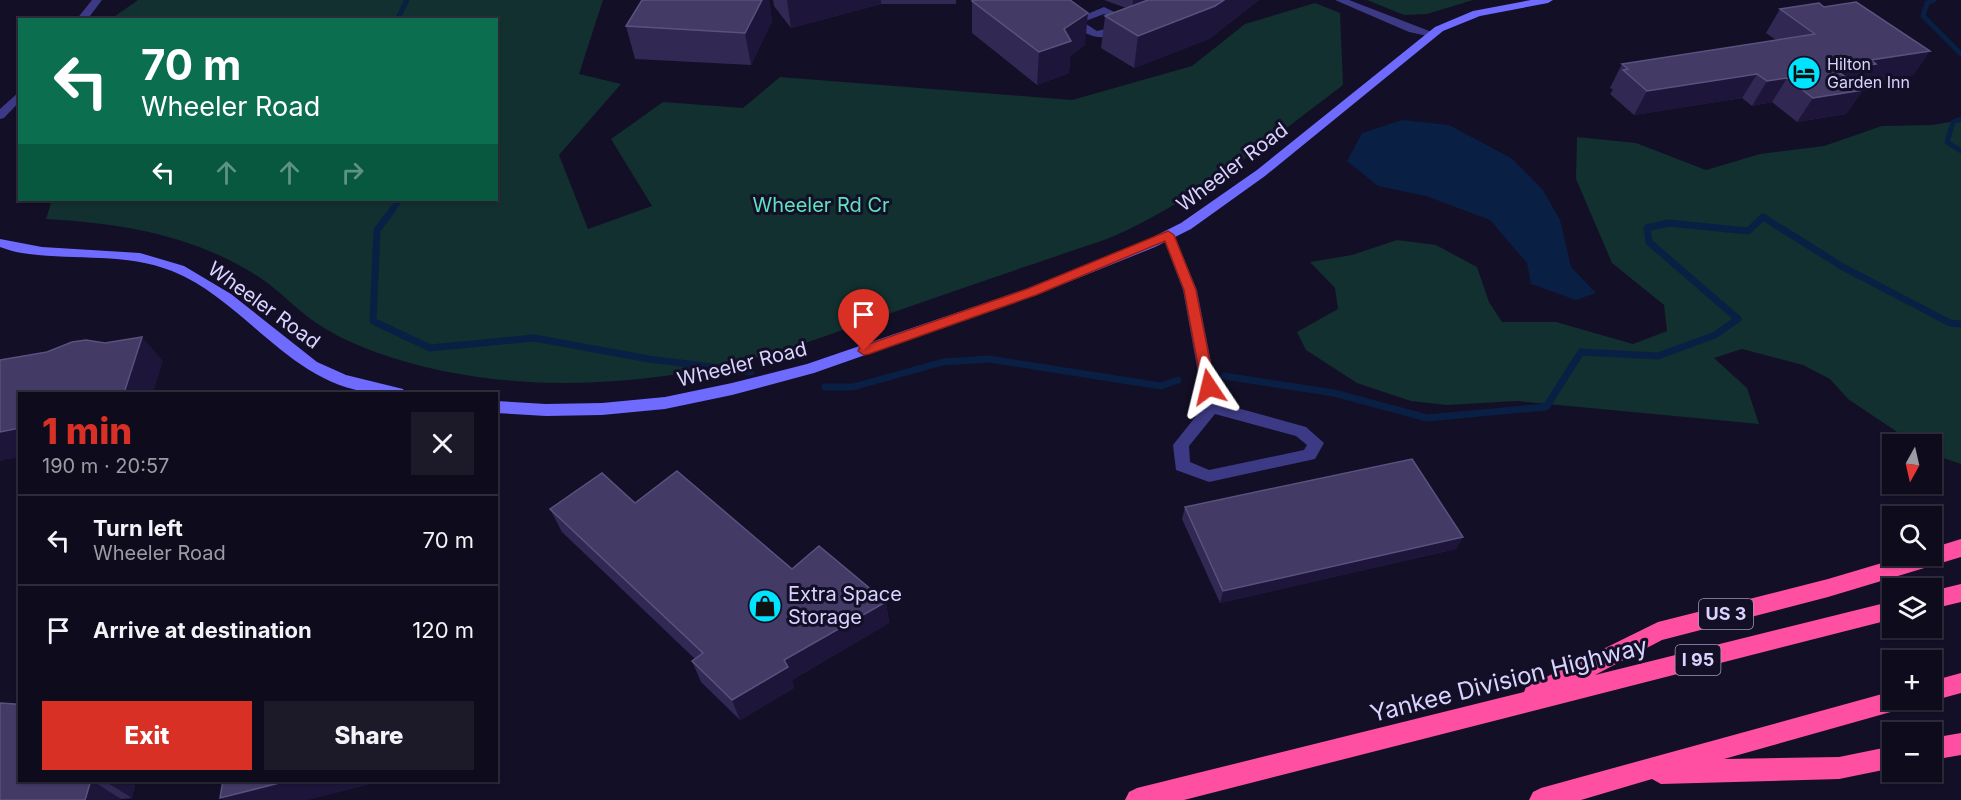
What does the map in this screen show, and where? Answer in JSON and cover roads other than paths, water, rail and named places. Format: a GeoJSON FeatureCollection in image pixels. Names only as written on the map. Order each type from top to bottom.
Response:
{"type":"FeatureCollection","features":[{"type":"Feature","properties":{"kind":"highway","name":"US 3"},"geometry":{"type":"LineString","coordinates":[[1503,710],[1658,632],[1828,588],[1957,548]]}},
{"type":"Feature","properties":{"kind":"highway"},"geometry":{"type":"LineString","coordinates":[[1942,598],[1961,593]]}},
{"type":"Feature","properties":{"kind":"highway","name":"Yankee Division Highway"},"geometry":{"type":"LineString","coordinates":[[1137,800],[1503,710],[1882,613]]}},
{"type":"Feature","properties":{"kind":"highway"},"geometry":{"type":"LineString","coordinates":[[1942,688],[1961,683]]}},
{"type":"Feature","properties":{"kind":"highway"},"geometry":{"type":"LineString","coordinates":[[1541,800],[1882,705]]}},
{"type":"Feature","properties":{"kind":"highway"},"geometry":{"type":"LineString","coordinates":[[1942,747],[1961,744]]}},
{"type":"Feature","properties":{"kind":"highway"},"geometry":{"type":"LineString","coordinates":[[1632,773],[1839,768],[1882,759]]}},
{"type":"Feature","properties":{"kind":"main road","name":"Wheeler Road"},"geometry":{"type":"LineString","coordinates":[[498,407],[546,410],[602,409],[665,403],[732,389],[809,369],[1020,296],[1186,226],[1261,173],[1432,34],[1477,13],[1548,0]]}},
{"type":"Feature","properties":{"kind":"main road","name":"Wheeler Road"},"geometry":{"type":"LineString","coordinates":[[0,243],[7,243],[20,249],[118,253],[148,258],[177,268],[239,307],[274,337],[324,372],[362,385],[394,392]]}},
{"type":"Feature","properties":{"kind":"street"},"geometry":{"type":"LineString","coordinates":[[83,18],[97,0]]}},
{"type":"Feature","properties":{"kind":"street"},"geometry":{"type":"LineString","coordinates":[[1340,0],[1413,30],[1432,34]]}},
{"type":"Feature","properties":{"kind":"street"},"geometry":{"type":"LineString","coordinates":[[0,116],[18,96]]}},
{"type":"Feature","properties":{"kind":"street"},"geometry":{"type":"LineString","coordinates":[[1168,235],[1190,290],[1212,407],[1181,445],[1182,466],[1209,476],[1309,455],[1316,443],[1300,431],[1212,407]]}},
{"type":"Feature","properties":{"kind":"water"},"geometry":{"type":"Polygon","coordinates":[[[1402,120],[1449,125],[1511,158],[1543,190],[1560,220],[1571,267],[1596,293],[1576,300],[1531,284],[1527,263],[1490,220],[1426,196],[1378,186],[1347,161],[1362,133],[1402,120]]]}},
{"type":"Feature","properties":{"kind":"waterway"},"geometry":{"type":"LineString","coordinates":[[398,18],[407,0]]}},
{"type":"Feature","properties":{"kind":"waterway"},"geometry":{"type":"LineString","coordinates":[[1934,0],[1927,3],[1923,16],[1961,54]]}},
{"type":"Feature","properties":{"kind":"waterway"},"geometry":{"type":"LineString","coordinates":[[1961,119],[1953,122],[1947,142],[1961,151]]}},
{"type":"Feature","properties":{"kind":"waterway"},"geometry":{"type":"LineString","coordinates":[[392,210],[399,201]]}},
{"type":"Feature","properties":{"kind":"waterway"},"geometry":{"type":"LineString","coordinates":[[393,209],[377,230],[373,321],[430,348],[534,338],[649,359],[751,372]]}},
{"type":"Feature","properties":{"kind":"waterway"},"geometry":{"type":"LineString","coordinates":[[1224,376],[1334,393],[1427,418],[1546,407],[1581,352],[1658,356],[1715,335],[1738,319],[1649,242],[1647,228],[1668,223],[1748,231],[1763,217],[1843,267],[1950,323],[1961,324]]}},
{"type":"Feature","properties":{"kind":"waterway"},"geometry":{"type":"LineString","coordinates":[[825,387],[853,387],[943,362],[989,359],[1161,386],[1178,380]]}},
{"type":"Feature","properties":{"kind":"place","name":"Hilton Garden Inn"},"geometry":{"type":"Point","coordinates":[1804,73]}},
{"type":"Feature","properties":{"kind":"place","name":"Extra Space Storage"},"geometry":{"type":"Point","coordinates":[765,606]}},
{"type":"Feature","properties":{"kind":"park label","name":"Wheeler Rd Cr"},"geometry":{"type":"Point","coordinates":[821,205]}}]}
